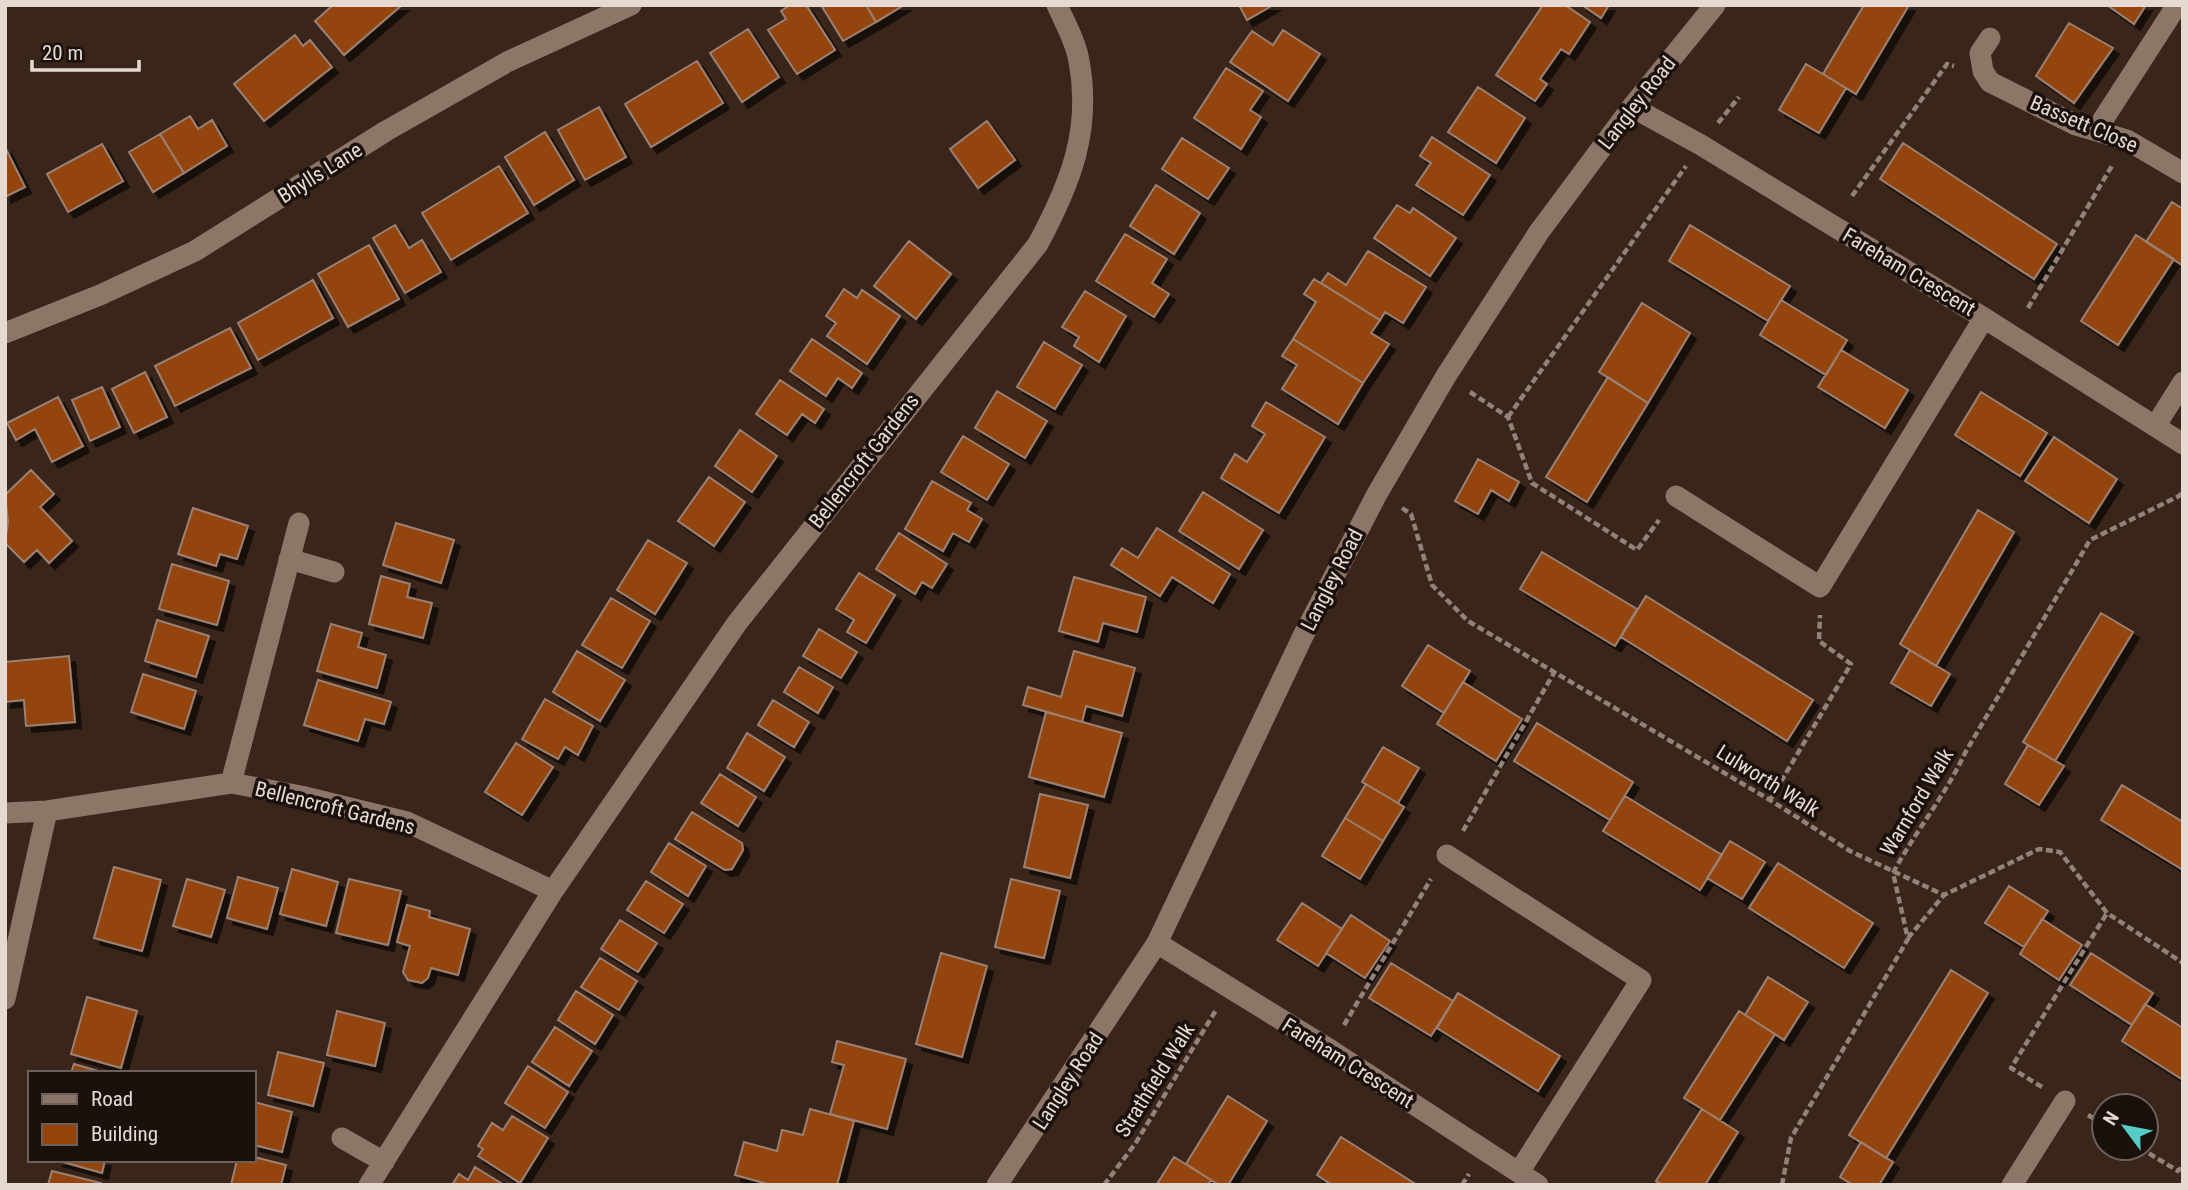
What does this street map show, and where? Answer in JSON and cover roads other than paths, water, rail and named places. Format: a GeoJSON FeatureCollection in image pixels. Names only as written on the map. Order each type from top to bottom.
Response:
{"type":"FeatureCollection","features":[{"type":"Feature","properties":{"kind":"street","name":"Bhylls Lane"},"geometry":{"type":"LineString","coordinates":[[5,332],[100,295],[195,251],[386,131],[507,62],[631,5]]}},
{"type":"Feature","properties":{"kind":"street","name":"Bellencroft Gardens"},"geometry":{"type":"LineString","coordinates":[[369,1185],[553,891],[737,623],[1038,244],[1068,188],[1078,148],[1083,100],[1079,59],[1057,5]]}},
{"type":"Feature","properties":{"kind":"street","name":"Langley Road"},"geometry":{"type":"LineString","coordinates":[[997,1185],[1040,1125],[1157,943],[1303,636],[1377,494],[1446,376],[1539,232],[1632,107],[1715,5]]}},
{"type":"Feature","properties":{"kind":"street"},"geometry":{"type":"LineString","coordinates":[[2097,129],[2177,5]]}},
{"type":"Feature","properties":{"kind":"street","name":"Bassett Close"},"geometry":{"type":"LineString","coordinates":[[1990,38],[1980,53],[1983,71],[1990,82],[2076,125],[2127,140],[2183,173]]}},
{"type":"Feature","properties":{"kind":"street","name":"Fareham Crescent"},"geometry":{"type":"LineString","coordinates":[[1632,107],[1701,145],[1984,318],[2183,444]]}},
{"type":"Feature","properties":{"kind":"street"},"geometry":{"type":"LineString","coordinates":[[1676,496],[1820,587],[1984,318]]}},
{"type":"Feature","properties":{"kind":"street"},"geometry":{"type":"LineString","coordinates":[[2156,425],[2183,382]]}},
{"type":"Feature","properties":{"kind":"street","name":"Bellencroft Gardens"},"geometry":{"type":"LineString","coordinates":[[231,783],[299,523]]}},
{"type":"Feature","properties":{"kind":"street"},"geometry":{"type":"LineString","coordinates":[[289,559],[334,572]]}},
{"type":"Feature","properties":{"kind":"street","name":"Bellencroft Gardens"},"geometry":{"type":"LineString","coordinates":[[5,813],[47,811],[231,783],[301,796],[407,822],[553,891]]}},
{"type":"Feature","properties":{"kind":"street"},"geometry":{"type":"LineString","coordinates":[[5,999],[47,811]]}},
{"type":"Feature","properties":{"kind":"street"},"geometry":{"type":"LineString","coordinates":[[1447,855],[1641,980],[1519,1172]]}},
{"type":"Feature","properties":{"kind":"street","name":"Fareham Crescent"},"geometry":{"type":"LineString","coordinates":[[1157,943],[1538,1185]]}},
{"type":"Feature","properties":{"kind":"street"},"geometry":{"type":"LineString","coordinates":[[2012,1185],[2065,1101]]}},
{"type":"Feature","properties":{"kind":"street"},"geometry":{"type":"LineString","coordinates":[[342,1138],[384,1161]]}}]}
